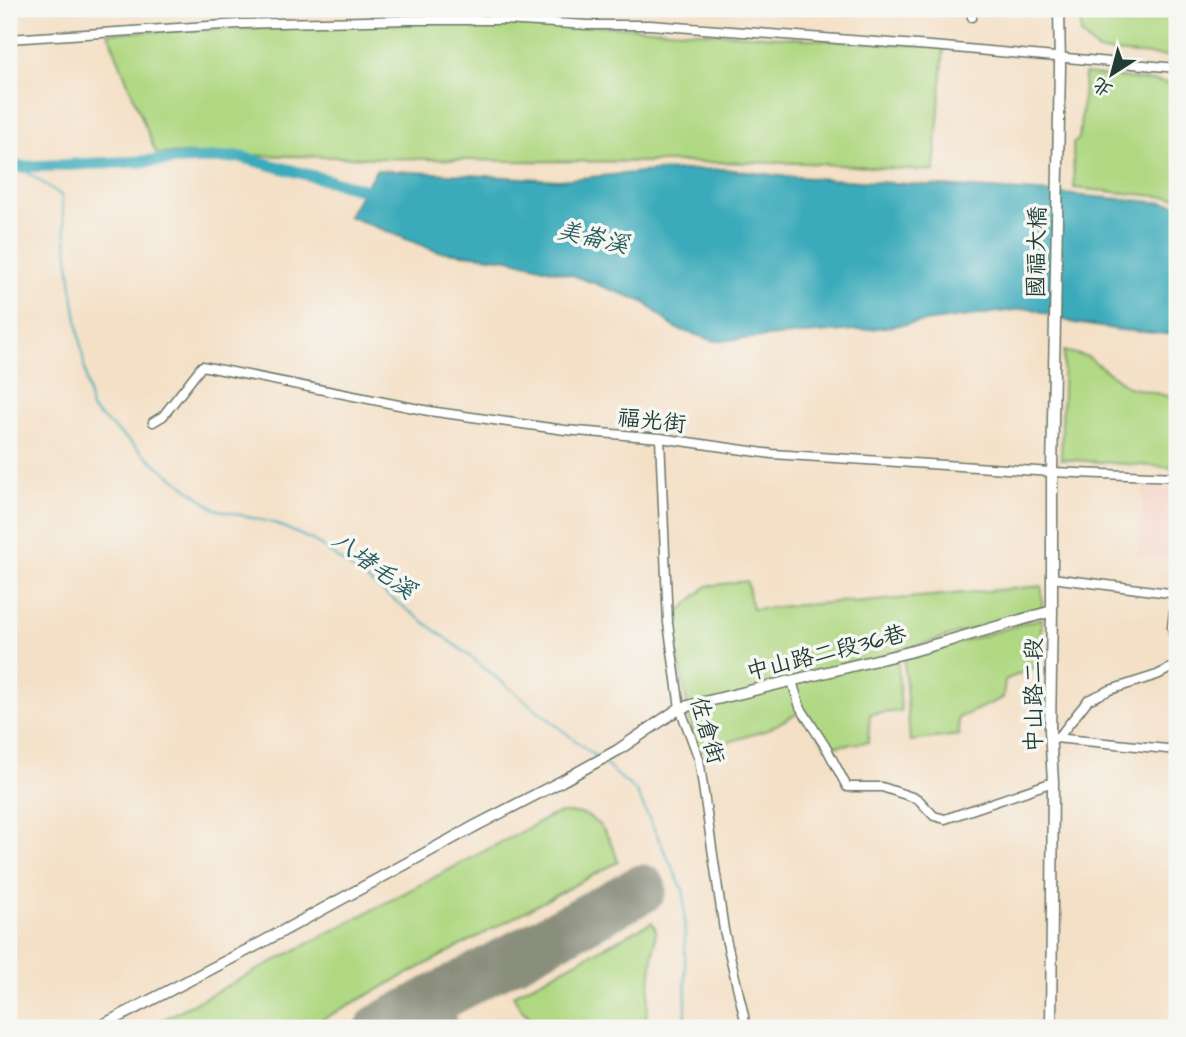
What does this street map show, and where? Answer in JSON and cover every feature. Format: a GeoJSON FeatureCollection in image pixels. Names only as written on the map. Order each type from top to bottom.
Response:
{"type":"FeatureCollection","features":[{"type":"Feature","properties":{"kind":"street","name":"國福大橋"},"geometry":{"type":"LineString","coordinates":[[1054,361],[1059,9]]}},
{"type":"Feature","properties":{"kind":"street"},"geometry":{"type":"LineString","coordinates":[[9,39],[239,24],[504,20],[587,25],[650,25],[1177,68]]}},
{"type":"Feature","properties":{"kind":"street","name":"中山路二段"},"geometry":{"type":"LineString","coordinates":[[1051,1028],[1055,738],[1050,730],[1054,361]]}},
{"type":"Feature","properties":{"kind":"street","name":"福光街"},"geometry":{"type":"LineString","coordinates":[[153,422],[163,416],[202,366],[429,411],[772,454],[1177,477]]}},
{"type":"Feature","properties":{"kind":"street","name":"佐倉街"},"geometry":{"type":"LineString","coordinates":[[660,438],[667,623],[680,708],[699,759],[724,930],[746,1028]]}},
{"type":"Feature","properties":{"kind":"street"},"geometry":{"type":"LineString","coordinates":[[1052,578],[1177,594],[1172,628],[1177,649]]}},
{"type":"Feature","properties":{"kind":"street","name":"中山路二段36巷"},"geometry":{"type":"LineString","coordinates":[[97,1028],[259,944],[618,750],[680,708],[909,652],[1052,611]]}},
{"type":"Feature","properties":{"kind":"street"},"geometry":{"type":"LineString","coordinates":[[1055,738],[1088,700],[1177,665]]}},
{"type":"Feature","properties":{"kind":"street"},"geometry":{"type":"LineString","coordinates":[[792,681],[800,707],[848,787],[881,787],[918,799],[934,817],[945,820],[1053,782]]}},
{"type":"Feature","properties":{"kind":"street"},"geometry":{"type":"LineString","coordinates":[[1055,738],[1177,750]]}},
{"type":"Feature","properties":{"kind":"shaded area"},"geometry":{"type":"Polygon","coordinates":[[[1142,486],[1177,489],[1177,560],[1137,556],[1142,486]]]}},
{"type":"Feature","properties":{"kind":"green space"},"geometry":{"type":"Polygon","coordinates":[[[1080,9],[1177,9],[1177,57],[1098,51],[1081,34],[1080,9]]]}},
{"type":"Feature","properties":{"kind":"green space"},"geometry":{"type":"Polygon","coordinates":[[[504,20],[944,47],[934,171],[805,163],[514,161],[156,153],[108,33],[504,20]]]}},
{"type":"Feature","properties":{"kind":"green space"},"geometry":{"type":"Polygon","coordinates":[[[1085,74],[1177,84],[1177,198],[1074,188],[1073,144],[1079,139],[1085,74]]]}},
{"type":"Feature","properties":{"kind":"green space"},"geometry":{"type":"Polygon","coordinates":[[[1064,351],[1088,357],[1128,387],[1177,398],[1177,468],[1061,459],[1064,351]]]}},
{"type":"Feature","properties":{"kind":"green space"},"geometry":{"type":"Polygon","coordinates":[[[747,581],[752,609],[1042,586],[1042,608],[897,652],[901,711],[870,714],[868,742],[826,747],[803,710],[767,730],[696,752],[671,619],[707,586],[747,581]]]}},
{"type":"Feature","properties":{"kind":"green space"},"geometry":{"type":"Polygon","coordinates":[[[1042,618],[1039,665],[1005,680],[1003,698],[958,718],[959,735],[910,741],[904,659],[1042,618]]]}},
{"type":"Feature","properties":{"kind":"green space"},"geometry":{"type":"Polygon","coordinates":[[[561,813],[583,814],[597,823],[610,841],[618,862],[306,1028],[147,1028],[551,816],[561,813]]]}},
{"type":"Feature","properties":{"kind":"green space"},"geometry":{"type":"Polygon","coordinates":[[[652,922],[656,930],[645,1028],[588,1029],[544,1024],[527,1015],[513,995],[652,922]]]}},
{"type":"Feature","properties":{"kind":"water"},"geometry":{"type":"Polygon","coordinates":[[[724,169],[781,176],[1038,192],[1177,204],[1177,335],[1074,323],[1030,308],[870,329],[715,341],[675,328],[644,302],[575,276],[509,259],[436,251],[348,216],[376,170],[559,180],[654,171],[724,169]]]}},
{"type":"Feature","properties":{"kind":"waterway","name":"美崙溪"},"geometry":{"type":"LineString","coordinates":[[9,165],[19,167],[241,157],[380,194]]}},
{"type":"Feature","properties":{"kind":"waterway","name":"八堵毛溪"},"geometry":{"type":"LineString","coordinates":[[19,167],[61,195],[91,409],[162,469],[215,509],[274,523],[314,541],[458,647],[595,756]]}},
{"type":"Feature","properties":{"kind":"waterway","name":"八堵毛溪"},"geometry":{"type":"LineString","coordinates":[[602,762],[636,791],[684,892],[684,1028]]}},
{"type":"Feature","properties":{"kind":"taxiway"},"geometry":{"type":"LineString","coordinates":[[435,999],[451,1028]]}},
{"type":"Feature","properties":{"kind":"runway"},"geometry":{"type":"LineString","coordinates":[[380,1028],[642,889]]}}]}
